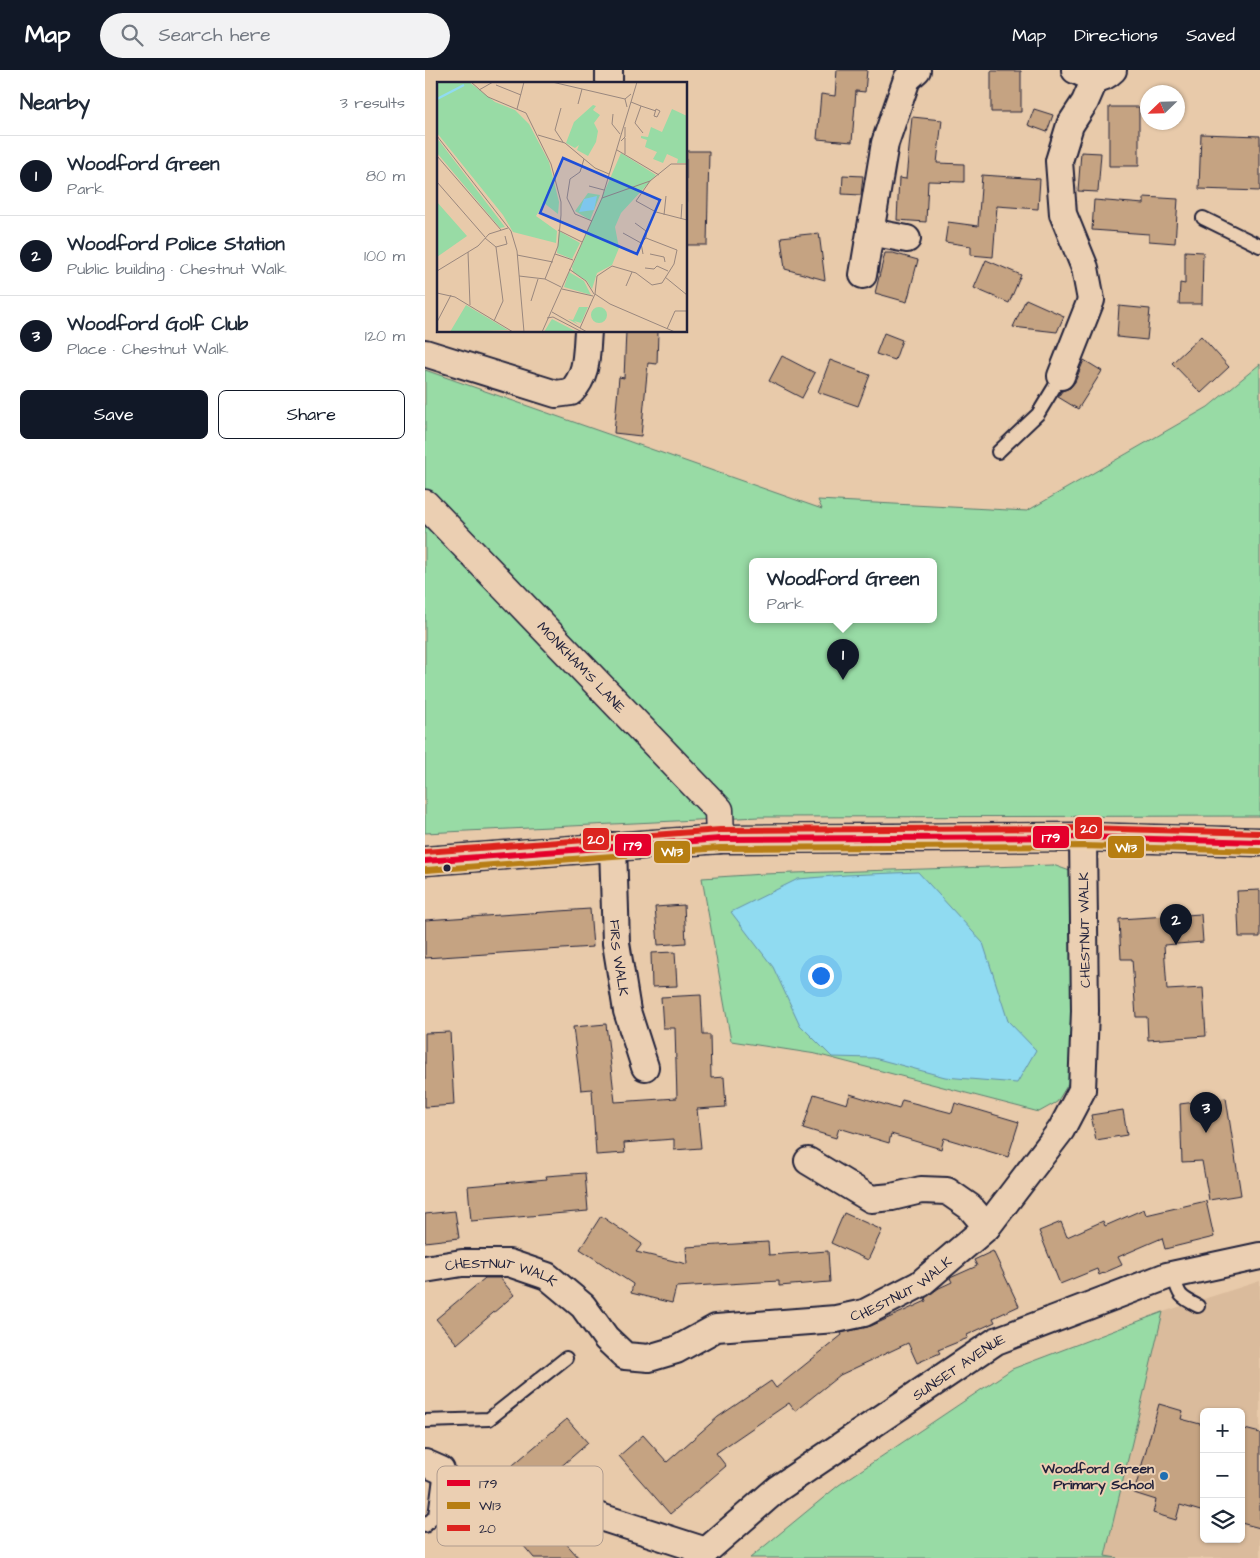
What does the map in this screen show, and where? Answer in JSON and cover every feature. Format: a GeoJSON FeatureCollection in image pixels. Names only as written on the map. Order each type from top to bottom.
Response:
{"type":"FeatureCollection","features":[{"type":"Feature","properties":{"kind":"main road"},"geometry":{"type":"LineString","coordinates":[[425,861],[720,839],[1083,837],[1260,842]]}},
{"type":"Feature","properties":{"kind":"street"},"geometry":{"type":"LineString","coordinates":[[863,274],[885,143],[907,79],[917,70]]}},
{"type":"Feature","properties":{"kind":"street"},"geometry":{"type":"LineString","coordinates":[[1061,376],[1091,300],[1085,268],[1063,214],[1059,161],[1070,125],[1085,102],[1094,73]]}},
{"type":"Feature","properties":{"kind":"street"},"geometry":{"type":"LineString","coordinates":[[870,232],[907,239]]}},
{"type":"Feature","properties":{"kind":"street"},"geometry":{"type":"LineString","coordinates":[[425,354],[556,394],[571,392],[581,382],[586,361],[588,332]]}},
{"type":"Feature","properties":{"kind":"street","name":"MONKHAM'S LANE"},"geometry":{"type":"LineString","coordinates":[[425,504],[719,810],[720,839]]}},
{"type":"Feature","properties":{"kind":"street","name":"CHESTNUT WALK"},"geometry":{"type":"LineString","coordinates":[[425,1269],[462,1264],[509,1263],[547,1276],[583,1306],[606,1338],[625,1356],[649,1358],[676,1350],[715,1328],[836,1319],[864,1312],[920,1284],[987,1227],[1061,1130],[1083,1090],[1085,1011],[1083,837]]}},
{"type":"Feature","properties":{"kind":"street","name":"FIRS WALK"},"geometry":{"type":"LineString","coordinates":[[613,846],[616,943],[627,1011],[645,1067]]}},
{"type":"Feature","properties":{"kind":"street"},"geometry":{"type":"LineString","coordinates":[[807,1161],[871,1199],[891,1197],[921,1190],[947,1192],[970,1207],[987,1227]]}},
{"type":"Feature","properties":{"kind":"street","name":"SUNSET AVENUE"},"geometry":{"type":"LineString","coordinates":[[702,1554],[777,1489],[996,1341],[1173,1274],[1260,1256]]}},
{"type":"Feature","properties":{"kind":"street"},"geometry":{"type":"LineString","coordinates":[[603,1520],[702,1554]]}},
{"type":"Feature","properties":{"kind":"lane"},"geometry":{"type":"LineString","coordinates":[[1203,218],[1260,246]]}},
{"type":"Feature","properties":{"kind":"lane"},"geometry":{"type":"LineString","coordinates":[[998,452],[1038,414],[1061,376]]}},
{"type":"Feature","properties":{"kind":"lane"},"geometry":{"type":"LineString","coordinates":[[1173,1274],[1179,1294],[1198,1306]]}},
{"type":"Feature","properties":{"kind":"lane"},"geometry":{"type":"LineString","coordinates":[[425,1421],[489,1419],[565,1358]]}},
{"type":"Feature","properties":{"kind":"lane"},"geometry":{"type":"LineString","coordinates":[[425,1526],[435,1516],[433,1467]]}},
{"type":"Feature","properties":{"kind":"shaded area","name":"Woodford Green Primary School"},"geometry":{"type":"Polygon","coordinates":[[[1260,1281],[1260,1558],[1117,1558],[1105,1556],[1163,1312],[1260,1281]]]}},
{"type":"Feature","properties":{"kind":"green space"},"geometry":{"type":"Polygon","coordinates":[[[1260,364],[1260,816],[759,817],[425,833],[425,370],[822,509],[818,500],[1027,511],[1208,407],[1260,364]]]}},
{"type":"Feature","properties":{"kind":"green space"},"geometry":{"type":"Polygon","coordinates":[[[1053,865],[1070,871],[1073,1003],[1070,1081],[1057,1102],[1039,1112],[816,1054],[731,1041],[702,878],[763,874],[1053,865]]]}},
{"type":"Feature","properties":{"kind":"green space"},"geometry":{"type":"Polygon","coordinates":[[[1163,1312],[1105,1556],[1117,1558],[750,1558],[839,1485],[1012,1369],[1163,1312]]]}},
{"type":"Feature","properties":{"kind":"water"},"geometry":{"type":"Polygon","coordinates":[[[918,872],[983,943],[1008,1021],[1036,1050],[1017,1083],[945,1077],[874,1058],[832,1057],[800,1025],[773,967],[731,912],[798,879],[918,872]]]}},
{"type":"Feature","properties":{"kind":"building"},"geometry":{"type":"Polygon","coordinates":[[[837,70],[867,70],[865,92],[856,91],[852,142],[817,139],[821,94],[835,96],[837,70]]]}},
{"type":"Feature","properties":{"kind":"building"},"geometry":{"type":"Polygon","coordinates":[[[991,71],[1021,71],[1021,112],[991,112],[991,71]]]}},
{"type":"Feature","properties":{"kind":"building"},"geometry":{"type":"Polygon","coordinates":[[[1109,107],[1139,107],[1139,166],[1109,166],[1109,107]]]}},
{"type":"Feature","properties":{"kind":"building"},"geometry":{"type":"Polygon","coordinates":[[[1034,109],[1053,115],[1047,132],[1028,125],[1034,109]]]}},
{"type":"Feature","properties":{"kind":"building"},"geometry":{"type":"Polygon","coordinates":[[[912,117],[942,120],[937,163],[964,164],[964,182],[928,181],[926,222],[897,220],[899,178],[906,179],[912,117]]]}},
{"type":"Feature","properties":{"kind":"building"},"geometry":{"type":"Polygon","coordinates":[[[1201,134],[1260,136],[1260,191],[1199,189],[1201,134]]]}},
{"type":"Feature","properties":{"kind":"building"},"geometry":{"type":"Polygon","coordinates":[[[687,151],[709,151],[707,245],[687,245],[687,151]]]}},
{"type":"Feature","properties":{"kind":"building"},"geometry":{"type":"Polygon","coordinates":[[[1081,152],[1101,153],[1098,192],[1078,191],[1081,152]]]}},
{"type":"Feature","properties":{"kind":"building"},"geometry":{"type":"Polygon","coordinates":[[[843,175],[863,176],[861,195],[842,194],[843,175]]]}},
{"type":"Feature","properties":{"kind":"building"},"geometry":{"type":"Polygon","coordinates":[[[982,175],[1040,179],[1038,209],[997,206],[993,257],[971,255],[971,246],[945,242],[948,222],[978,226],[982,175]]]}},
{"type":"Feature","properties":{"kind":"building"},"geometry":{"type":"Polygon","coordinates":[[[1144,197],[1178,199],[1175,243],[1149,241],[1149,234],[1092,230],[1094,200],[1144,204],[1144,197]]]}},
{"type":"Feature","properties":{"kind":"building"},"geometry":{"type":"Polygon","coordinates":[[[819,233],[825,280],[785,269],[781,237],[819,233]]]}},
{"type":"Feature","properties":{"kind":"building"},"geometry":{"type":"Polygon","coordinates":[[[1185,251],[1203,252],[1202,304],[1179,304],[1180,283],[1185,284],[1185,251]]]}},
{"type":"Feature","properties":{"kind":"building"},"geometry":{"type":"Polygon","coordinates":[[[885,253],[893,253],[918,260],[907,302],[875,293],[885,253]]]}},
{"type":"Feature","properties":{"kind":"building"},"geometry":{"type":"Polygon","coordinates":[[[986,260],[1021,275],[1009,303],[974,288],[986,260]]]}},
{"type":"Feature","properties":{"kind":"building"},"geometry":{"type":"Polygon","coordinates":[[[1026,299],[1064,316],[1057,332],[1013,327],[1026,299]]]}},
{"type":"Feature","properties":{"kind":"building"},"geometry":{"type":"Polygon","coordinates":[[[1119,306],[1150,309],[1147,340],[1117,337],[1119,306]]]}},
{"type":"Feature","properties":{"kind":"building"},"geometry":{"type":"Polygon","coordinates":[[[626,332],[658,332],[657,364],[648,363],[641,436],[614,433],[619,377],[624,378],[626,332]]]}},
{"type":"Feature","properties":{"kind":"building"},"geometry":{"type":"Polygon","coordinates":[[[884,333],[902,340],[895,360],[876,354],[884,333]]]}},
{"type":"Feature","properties":{"kind":"building"},"geometry":{"type":"Polygon","coordinates":[[[1201,336],[1229,367],[1201,393],[1172,363],[1201,336]]]}},
{"type":"Feature","properties":{"kind":"building"},"geometry":{"type":"Polygon","coordinates":[[[782,356],[815,373],[802,398],[769,381],[782,356]]]}},
{"type":"Feature","properties":{"kind":"building"},"geometry":{"type":"Polygon","coordinates":[[[830,360],[870,375],[858,406],[818,392],[830,360]]]}},
{"type":"Feature","properties":{"kind":"building"},"geometry":{"type":"Polygon","coordinates":[[[1084,360],[1102,371],[1078,409],[1058,397],[1062,391],[1070,388],[1075,382],[1084,360]]]}},
{"type":"Feature","properties":{"kind":"building"},"geometry":{"type":"Polygon","coordinates":[[[1260,890],[1260,937],[1239,937],[1237,891],[1260,890]]]}},
{"type":"Feature","properties":{"kind":"building"},"geometry":{"type":"Polygon","coordinates":[[[684,905],[686,943],[658,945],[655,907],[684,905]]]}},
{"type":"Feature","properties":{"kind":"building"},"geometry":{"type":"Polygon","coordinates":[[[590,909],[593,947],[425,958],[425,920],[590,909]]]}},
{"type":"Feature","properties":{"kind":"building"},"geometry":{"type":"Polygon","coordinates":[[[1201,914],[1203,942],[1164,945],[1167,990],[1203,988],[1206,1036],[1148,1040],[1147,1017],[1136,1017],[1132,959],[1121,959],[1119,919],[1201,914]]]}},
{"type":"Feature","properties":{"kind":"building"},"geometry":{"type":"Polygon","coordinates":[[[675,952],[677,986],[652,987],[651,953],[675,952]]]}},
{"type":"Feature","properties":{"kind":"building"},"geometry":{"type":"Polygon","coordinates":[[[701,995],[703,1035],[710,1035],[711,1078],[724,1077],[726,1107],[697,1109],[701,1148],[674,1150],[674,1139],[624,1143],[625,1153],[596,1155],[592,1089],[581,1090],[573,1027],[606,1024],[615,1102],[677,1098],[675,1028],[663,1028],[661,997],[701,995]]]}},
{"type":"Feature","properties":{"kind":"building"},"geometry":{"type":"Polygon","coordinates":[[[450,1032],[454,1105],[425,1107],[425,1033],[450,1032]]]}},
{"type":"Feature","properties":{"kind":"building"},"geometry":{"type":"Polygon","coordinates":[[[814,1094],[847,1104],[850,1094],[899,1109],[902,1100],[952,1113],[955,1103],[1019,1122],[1008,1157],[944,1138],[941,1149],[891,1134],[889,1143],[839,1128],[836,1138],[803,1128],[814,1094]]]}},
{"type":"Feature","properties":{"kind":"building"},"geometry":{"type":"Polygon","coordinates":[[[1226,1098],[1241,1195],[1209,1200],[1202,1161],[1182,1162],[1180,1104],[1226,1098]]]}},
{"type":"Feature","properties":{"kind":"building"},"geometry":{"type":"Polygon","coordinates":[[[1123,1110],[1127,1135],[1096,1140],[1091,1115],[1123,1110]]]}},
{"type":"Feature","properties":{"kind":"building"},"geometry":{"type":"Polygon","coordinates":[[[585,1173],[588,1211],[471,1221],[468,1186],[547,1179],[546,1176],[585,1173]]]}},
{"type":"Feature","properties":{"kind":"building"},"geometry":{"type":"Polygon","coordinates":[[[1206,1201],[1214,1237],[1165,1249],[1162,1238],[1118,1257],[1122,1265],[1099,1275],[1097,1269],[1060,1284],[1039,1231],[1061,1222],[1067,1237],[1103,1221],[1105,1226],[1144,1209],[1146,1215],[1206,1201]]]}},
{"type":"Feature","properties":{"kind":"building"},"geometry":{"type":"Polygon","coordinates":[[[455,1211],[459,1238],[425,1242],[425,1214],[455,1211]]]}},
{"type":"Feature","properties":{"kind":"building"},"geometry":{"type":"Polygon","coordinates":[[[844,1213],[882,1230],[868,1260],[831,1243],[844,1213]]]}},
{"type":"Feature","properties":{"kind":"building"},"geometry":{"type":"Polygon","coordinates":[[[601,1216],[642,1244],[636,1252],[687,1264],[686,1247],[768,1242],[769,1255],[828,1251],[830,1282],[779,1286],[779,1281],[676,1287],[672,1303],[631,1293],[633,1284],[580,1249],[601,1216]]]}},
{"type":"Feature","properties":{"kind":"building"},"geometry":{"type":"Polygon","coordinates":[[[993,1251],[1019,1306],[993,1318],[995,1322],[967,1335],[968,1338],[938,1350],[940,1353],[917,1363],[908,1343],[840,1375],[795,1411],[789,1403],[716,1453],[726,1466],[670,1514],[619,1456],[643,1435],[667,1462],[718,1417],[771,1381],[776,1388],[842,1335],[841,1333],[871,1326],[926,1301],[925,1298],[952,1282],[950,1278],[977,1266],[974,1260],[993,1251]]]}},
{"type":"Feature","properties":{"kind":"building"},"geometry":{"type":"Polygon","coordinates":[[[485,1278],[500,1278],[514,1295],[457,1344],[436,1319],[485,1278]]]}},
{"type":"Feature","properties":{"kind":"building"},"geometry":{"type":"Polygon","coordinates":[[[1159,1404],[1183,1411],[1181,1419],[1200,1424],[1200,1511],[1180,1505],[1176,1520],[1153,1513],[1156,1500],[1134,1493],[1159,1404]]]}},
{"type":"Feature","properties":{"kind":"building"},"geometry":{"type":"Polygon","coordinates":[[[567,1419],[588,1443],[562,1466],[513,1465],[567,1419]]]}},
{"type":"Feature","properties":{"kind":"building"},"geometry":{"type":"Polygon","coordinates":[[[1245,1429],[1260,1433],[1260,1528],[1245,1524],[1245,1429]]]}},
{"type":"Feature","properties":{"kind":"building"},"geometry":{"type":"Polygon","coordinates":[[[524,1546],[568,1546],[579,1558],[534,1558],[524,1546]]]}},
{"type":"Feature","properties":{"kind":"transit line","name":"20"},"geometry":{"type":"LineString","coordinates":[[425,852],[720,830],[1083,828],[1260,833]]}},
{"type":"Feature","properties":{"kind":"transit line","name":"179"},"geometry":{"type":"LineString","coordinates":[[425,861],[720,839],[1083,837],[1260,842]]}},
{"type":"Feature","properties":{"kind":"transit line","name":"W13"},"geometry":{"type":"LineString","coordinates":[[426,870],[720,848],[1083,846],[1260,851]]}},
{"type":"Feature","properties":{"kind":"place","name":"Woodford Green"},"geometry":{"type":"Point","coordinates":[843,680]}},
{"type":"Feature","properties":{"kind":"place","name":"Woodford Police Station"},"geometry":{"type":"Point","coordinates":[1176,945]}},
{"type":"Feature","properties":{"kind":"place","name":"Woodford Golf Club"},"geometry":{"type":"Point","coordinates":[1206,1133]}},
{"type":"Feature","properties":{"kind":"place","name":"Woodford Green Primary School"},"geometry":{"type":"Point","coordinates":[1164,1476]}}]}
